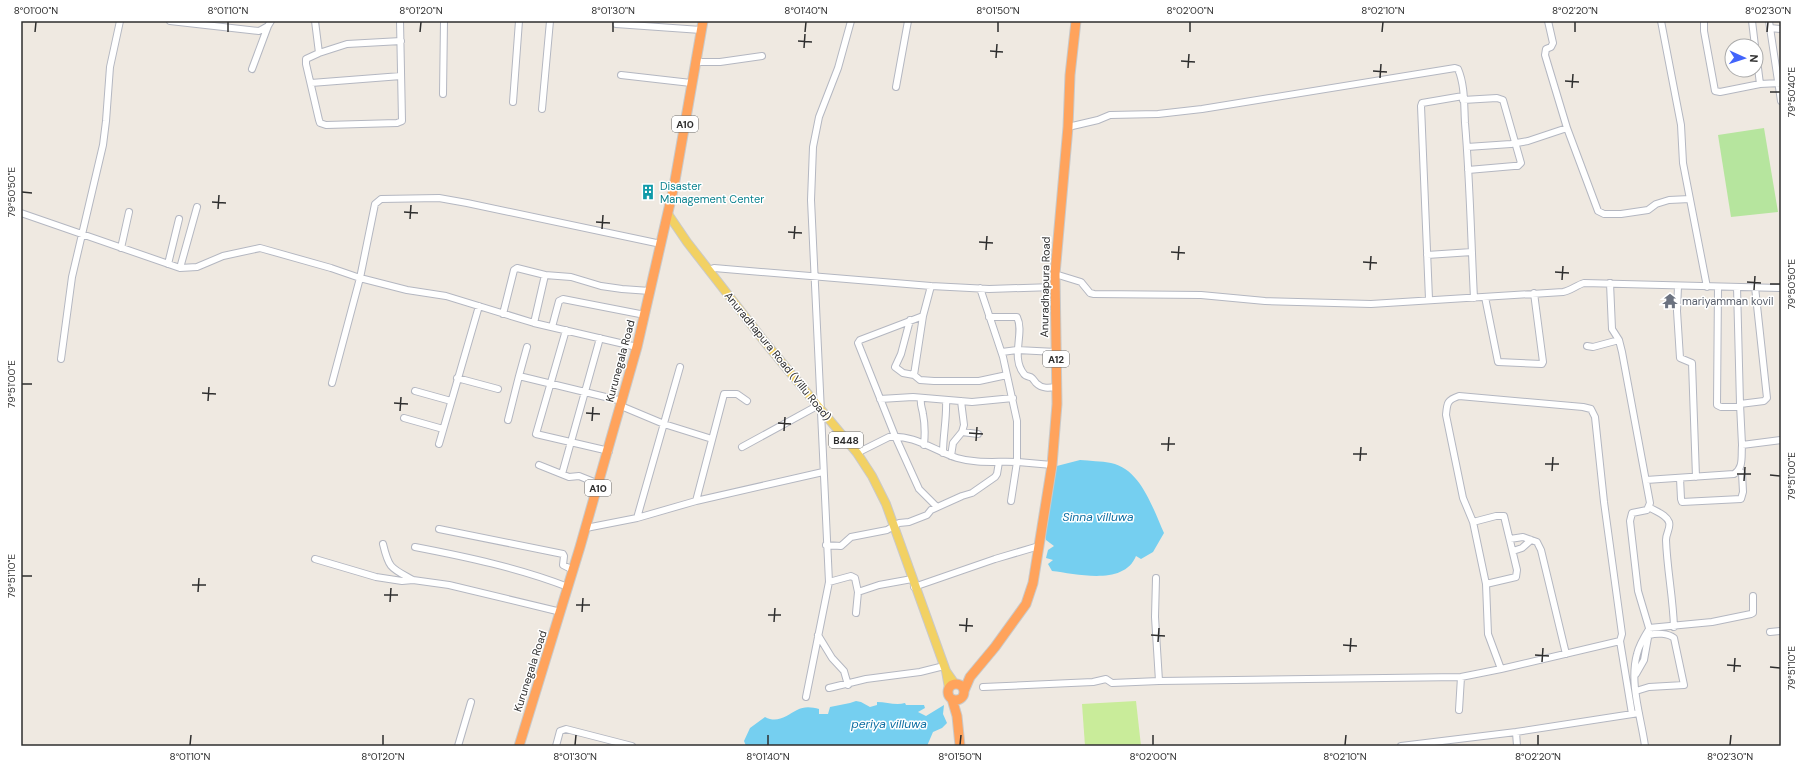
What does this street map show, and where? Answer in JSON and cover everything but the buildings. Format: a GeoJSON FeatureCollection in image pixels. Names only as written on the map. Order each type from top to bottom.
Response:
{"type":"FeatureCollection","features":[{"type":"Feature","properties":{"kind":"highway","name":"Anuradhapura Road"},"geometry":{"type":"LineString","coordinates":[[956,690],[970,678],[995,647],[1026,604],[1033,583],[1052,466],[1056,387],[1054,287],[1068,127],[1070,75],[1076,21]]}},
{"type":"Feature","properties":{"kind":"highway","name":"Kurunegala Road"},"geometry":{"type":"LineString","coordinates":[[518,746],[561,612],[609,451],[637,347],[677,171],[702,26]]}},
{"type":"Feature","properties":{"kind":"highway"},"geometry":{"type":"LineString","coordinates":[[956,690],[960,746]]}},
{"type":"Feature","properties":{"kind":"main road","name":"Anuradhapura Road (Villu Road)"},"geometry":{"type":"LineString","coordinates":[[668,214],[687,242],[764,341],[857,453],[877,483],[945,669],[956,690]]}},
{"type":"Feature","properties":{"kind":"main road","name":"Anuradhapura Road (Villu Road)"},"geometry":{"type":"LineString","coordinates":[[665,226],[687,242]]}},
{"type":"Feature","properties":{"kind":"street"},"geometry":{"type":"LineString","coordinates":[[61,359],[72,277],[102,145],[106,121],[110,67],[120,21]]}},
{"type":"Feature","properties":{"kind":"street"},"geometry":{"type":"LineString","coordinates":[[170,21],[207,23],[259,31],[269,23]]}},
{"type":"Feature","properties":{"kind":"street"},"geometry":{"type":"LineString","coordinates":[[315,21],[320,53]]}},
{"type":"Feature","properties":{"kind":"street"},"geometry":{"type":"LineString","coordinates":[[400,21],[401,41],[402,121],[397,123],[326,125],[320,123],[306,59],[347,44],[401,41]]}},
{"type":"Feature","properties":{"kind":"street"},"geometry":{"type":"LineString","coordinates":[[443,94],[444,21]]}},
{"type":"Feature","properties":{"kind":"street"},"geometry":{"type":"LineString","coordinates":[[513,102],[519,21]]}},
{"type":"Feature","properties":{"kind":"street"},"geometry":{"type":"LineString","coordinates":[[542,109],[550,21]]}},
{"type":"Feature","properties":{"kind":"street"},"geometry":{"type":"LineString","coordinates":[[806,697],[829,582],[819,409],[811,200],[813,147],[819,117],[838,68],[851,21]]}},
{"type":"Feature","properties":{"kind":"street"},"geometry":{"type":"LineString","coordinates":[[896,87],[908,21]]}},
{"type":"Feature","properties":{"kind":"street"},"geometry":{"type":"LineString","coordinates":[[1548,21],[1553,43],[1551,47],[1546,49],[1545,55],[1567,128],[1596,206],[1601,213],[1621,214],[1648,210],[1656,204],[1669,200],[1690,199]]}},
{"type":"Feature","properties":{"kind":"street"},"geometry":{"type":"LineString","coordinates":[[1661,21],[1681,125],[1683,163],[1707,287]]}},
{"type":"Feature","properties":{"kind":"street"},"geometry":{"type":"LineString","coordinates":[[1704,21],[1704,31],[1715,91],[1720,92],[1760,84],[1780,83]]}},
{"type":"Feature","properties":{"kind":"street"},"geometry":{"type":"LineString","coordinates":[[1752,21],[1754,38]]}},
{"type":"Feature","properties":{"kind":"street"},"geometry":{"type":"LineString","coordinates":[[1769,21],[1780,83],[1781,101]]}},
{"type":"Feature","properties":{"kind":"street"},"geometry":{"type":"LineString","coordinates":[[252,69],[269,23]]}},
{"type":"Feature","properties":{"kind":"street"},"geometry":{"type":"LineString","coordinates":[[616,24],[702,26]]}},
{"type":"Feature","properties":{"kind":"street"},"geometry":{"type":"LineString","coordinates":[[1770,28],[1781,29]]}},
{"type":"Feature","properties":{"kind":"street"},"geometry":{"type":"LineString","coordinates":[[695,62],[720,62],[762,56]]}},
{"type":"Feature","properties":{"kind":"street"},"geometry":{"type":"LineString","coordinates":[[1068,127],[1098,120],[1110,115],[1158,114],[1202,109],[1455,68],[1458,69],[1461,76],[1467,147],[1474,298]]}},
{"type":"Feature","properties":{"kind":"street"},"geometry":{"type":"LineString","coordinates":[[621,75],[691,83]]}},
{"type":"Feature","properties":{"kind":"street"},"geometry":{"type":"LineString","coordinates":[[311,83],[401,76]]}},
{"type":"Feature","properties":{"kind":"street"},"geometry":{"type":"LineString","coordinates":[[1759,78],[1760,84]]}},
{"type":"Feature","properties":{"kind":"street"},"geometry":{"type":"LineString","coordinates":[[1429,299],[1422,103],[1463,98],[1501,98],[1504,100],[1521,163],[1518,166],[1468,170]]}},
{"type":"Feature","properties":{"kind":"street"},"geometry":{"type":"LineString","coordinates":[[1467,147],[1516,143],[1567,128]]}},
{"type":"Feature","properties":{"kind":"street"},"geometry":{"type":"LineString","coordinates":[[332,383],[360,278],[375,204],[381,199],[439,198],[661,244]]}},
{"type":"Feature","properties":{"kind":"street"},"geometry":{"type":"LineString","coordinates":[[180,268],[198,207]]}},
{"type":"Feature","properties":{"kind":"street"},"geometry":{"type":"LineString","coordinates":[[121,248],[129,212]]}},
{"type":"Feature","properties":{"kind":"street"},"geometry":{"type":"LineString","coordinates":[[21,213],[180,268],[197,267],[223,256],[260,248],[360,278],[406,290],[446,296],[552,328],[637,347]]}},
{"type":"Feature","properties":{"kind":"street"},"geometry":{"type":"LineString","coordinates":[[168,264],[179,219]]}},
{"type":"Feature","properties":{"kind":"street"},"geometry":{"type":"LineString","coordinates":[[1427,255],[1472,252]]}},
{"type":"Feature","properties":{"kind":"street"},"geometry":{"type":"LineString","coordinates":[[503,314],[514,270],[517,268],[545,275],[571,277],[601,286],[650,291]]}},
{"type":"Feature","properties":{"kind":"street"},"geometry":{"type":"LineString","coordinates":[[709,270],[714,268],[931,286],[980,288],[1054,287]]}},
{"type":"Feature","properties":{"kind":"street"},"geometry":{"type":"LineString","coordinates":[[1055,274],[1081,282],[1090,293],[1094,294],[1201,295],[1265,301],[1364,304],[1568,291],[1575,286],[1584,283],[1781,288]]}},
{"type":"Feature","properties":{"kind":"street"},"geometry":{"type":"LineString","coordinates":[[534,323],[545,275]]}},
{"type":"Feature","properties":{"kind":"street"},"geometry":{"type":"LineString","coordinates":[[1610,283],[1612,329],[1619,340],[1646,480],[1649,507]]}},
{"type":"Feature","properties":{"kind":"street"},"geometry":{"type":"LineString","coordinates":[[914,375],[923,316],[931,286]]}},
{"type":"Feature","properties":{"kind":"street"},"geometry":{"type":"LineString","coordinates":[[1678,286],[1677,311],[1680,358],[1692,364],[1696,477]]}},
{"type":"Feature","properties":{"kind":"street"},"geometry":{"type":"LineString","coordinates":[[1718,287],[1717,405],[1721,407],[1764,401],[1767,398],[1755,287]]}},
{"type":"Feature","properties":{"kind":"street"},"geometry":{"type":"LineString","coordinates":[[1646,480],[1734,474],[1739,471],[1741,466],[1742,445],[1737,287]]}},
{"type":"Feature","properties":{"kind":"street"},"geometry":{"type":"LineString","coordinates":[[980,288],[1002,352],[1018,421],[1017,462],[1011,501]]}},
{"type":"Feature","properties":{"kind":"street"},"geometry":{"type":"LineString","coordinates":[[1485,297],[1498,362],[1542,364],[1541,336],[1534,293]]}},
{"type":"Feature","properties":{"kind":"street"},"geometry":{"type":"LineString","coordinates":[[552,328],[559,301],[563,299],[645,315]]}},
{"type":"Feature","properties":{"kind":"street"},"geometry":{"type":"LineString","coordinates":[[439,444],[479,306]]}},
{"type":"Feature","properties":{"kind":"street"},"geometry":{"type":"LineString","coordinates":[[923,316],[860,340],[858,343],[895,436],[919,488],[937,507]]}},
{"type":"Feature","properties":{"kind":"street"},"geometry":{"type":"LineString","coordinates":[[989,317],[1017,317],[1017,350],[1020,367],[1025,375],[1033,378],[1037,384],[1043,388],[1056,387]]}},
{"type":"Feature","properties":{"kind":"street"},"geometry":{"type":"LineString","coordinates":[[910,320],[901,354],[895,367],[903,373],[914,375],[920,380],[957,382],[979,381],[1007,375]]}},
{"type":"Feature","properties":{"kind":"street"},"geometry":{"type":"LineString","coordinates":[[566,330],[536,434],[609,451]]}},
{"type":"Feature","properties":{"kind":"street"},"geometry":{"type":"LineString","coordinates":[[562,474],[570,441],[586,393],[600,338]]}},
{"type":"Feature","properties":{"kind":"street"},"geometry":{"type":"LineString","coordinates":[[1587,346],[1593,347],[1619,340]]}},
{"type":"Feature","properties":{"kind":"street"},"geometry":{"type":"LineString","coordinates":[[508,420],[527,347]]}},
{"type":"Feature","properties":{"kind":"street"},"geometry":{"type":"LineString","coordinates":[[1002,352],[1017,350],[1056,352]]}},
{"type":"Feature","properties":{"kind":"street"},"geometry":{"type":"LineString","coordinates":[[636,518],[680,367]]}},
{"type":"Feature","properties":{"kind":"street"},"geometry":{"type":"LineString","coordinates":[[519,376],[586,393],[621,404],[664,424],[712,439]]}},
{"type":"Feature","properties":{"kind":"street"},"geometry":{"type":"LineString","coordinates":[[457,378],[498,389]]}},
{"type":"Feature","properties":{"kind":"street"},"geometry":{"type":"LineString","coordinates":[[415,391],[451,401]]}},
{"type":"Feature","properties":{"kind":"street"},"geometry":{"type":"LineString","coordinates":[[696,501],[724,394],[737,394],[747,401]]}},
{"type":"Feature","properties":{"kind":"street"},"geometry":{"type":"LineString","coordinates":[[1501,670],[1486,626],[1486,584],[1473,522],[1463,498],[1446,415],[1447,403],[1450,399],[1459,396],[1591,409],[1595,417],[1604,502],[1622,634],[1620,641],[1632,714]]}},
{"type":"Feature","properties":{"kind":"street"},"geometry":{"type":"LineString","coordinates":[[880,399],[913,397],[972,402],[1013,398]]}},
{"type":"Feature","properties":{"kind":"street"},"geometry":{"type":"LineString","coordinates":[[921,398],[920,408],[923,413],[925,429],[924,445]]}},
{"type":"Feature","properties":{"kind":"street"},"geometry":{"type":"LineString","coordinates":[[943,453],[943,428],[947,415],[946,400]]}},
{"type":"Feature","properties":{"kind":"street"},"geometry":{"type":"LineString","coordinates":[[951,456],[953,443],[962,432],[964,425],[961,401]]}},
{"type":"Feature","properties":{"kind":"street"},"geometry":{"type":"LineString","coordinates":[[742,447],[819,409]]}},
{"type":"Feature","properties":{"kind":"street"},"geometry":{"type":"LineString","coordinates":[[404,418],[443,429]]}},
{"type":"Feature","properties":{"kind":"street"},"geometry":{"type":"LineString","coordinates":[[962,432],[978,434]]}},
{"type":"Feature","properties":{"kind":"street"},"geometry":{"type":"LineString","coordinates":[[857,453],[889,437],[895,436],[924,445],[951,456],[982,462],[1017,462],[1052,466]]}},
{"type":"Feature","properties":{"kind":"street"},"geometry":{"type":"LineString","coordinates":[[1742,445],[1781,440]]}},
{"type":"Feature","properties":{"kind":"street"},"geometry":{"type":"LineString","coordinates":[[826,544],[841,546],[851,537],[888,530],[899,523],[909,522],[927,515],[931,510],[937,507],[972,493],[995,477],[1000,462]]}},
{"type":"Feature","properties":{"kind":"street"},"geometry":{"type":"LineString","coordinates":[[539,465],[569,477],[580,476],[599,484]]}},
{"type":"Feature","properties":{"kind":"street"},"geometry":{"type":"LineString","coordinates":[[1680,478],[1680,499],[1682,502],[1741,499],[1743,492],[1742,473],[1739,471]]}},
{"type":"Feature","properties":{"kind":"street"},"geometry":{"type":"LineString","coordinates":[[586,528],[636,518],[696,501],[822,472]]}},
{"type":"Feature","properties":{"kind":"street"},"geometry":{"type":"LineString","coordinates":[[1649,507],[1661,513],[1668,520],[1669,524],[1666,537],[1667,564],[1673,607],[1674,627]]}},
{"type":"Feature","properties":{"kind":"street"},"geometry":{"type":"LineString","coordinates":[[1649,507],[1647,510],[1632,513],[1630,521],[1638,591],[1649,631]]}},
{"type":"Feature","properties":{"kind":"street"},"geometry":{"type":"LineString","coordinates":[[1473,522],[1496,516],[1504,516],[1517,570],[1516,577],[1486,584]]}},
{"type":"Feature","properties":{"kind":"street"},"geometry":{"type":"LineString","coordinates":[[439,529],[563,554],[563,565],[573,570]]}},
{"type":"Feature","properties":{"kind":"street"},"geometry":{"type":"LineString","coordinates":[[1510,539],[1523,537],[1537,542],[1541,550],[1566,654]]}},
{"type":"Feature","properties":{"kind":"street"},"geometry":{"type":"LineString","coordinates":[[1513,552],[1522,548],[1531,540]]}},
{"type":"Feature","properties":{"kind":"street"},"geometry":{"type":"LineString","coordinates":[[383,544],[388,561],[392,568],[413,580]]}},
{"type":"Feature","properties":{"kind":"street"},"geometry":{"type":"LineString","coordinates":[[858,592],[879,585],[913,583],[1039,546]]}},
{"type":"Feature","properties":{"kind":"street"},"geometry":{"type":"LineString","coordinates":[[415,547],[544,577],[568,587]]}},
{"type":"Feature","properties":{"kind":"street"},"geometry":{"type":"LineString","coordinates":[[315,560],[376,576],[402,581],[413,580],[449,585],[561,612]]}},
{"type":"Feature","properties":{"kind":"street"},"geometry":{"type":"LineString","coordinates":[[829,582],[851,576],[855,578],[859,601],[856,613]]}},
{"type":"Feature","properties":{"kind":"street"},"geometry":{"type":"LineString","coordinates":[[1156,578],[1155,617],[1159,681]]}},
{"type":"Feature","properties":{"kind":"street"},"geometry":{"type":"LineString","coordinates":[[1645,746],[1636,691],[1635,675],[1637,652],[1649,631],[1654,626],[1674,627],[1712,622],[1751,614],[1753,613],[1753,596]]}},
{"type":"Feature","properties":{"kind":"street"},"geometry":{"type":"LineString","coordinates":[[1636,691],[1649,687],[1684,685],[1674,638],[1672,636],[1649,631]]}},
{"type":"Feature","properties":{"kind":"street"},"geometry":{"type":"LineString","coordinates":[[1770,632],[1781,631]]}},
{"type":"Feature","properties":{"kind":"street"},"geometry":{"type":"LineString","coordinates":[[818,635],[832,658],[844,671],[848,685]]}},
{"type":"Feature","properties":{"kind":"street"},"geometry":{"type":"LineString","coordinates":[[983,687],[1093,682],[1106,679],[1112,683],[1461,677],[1501,670],[1620,641]]}},
{"type":"Feature","properties":{"kind":"street"},"geometry":{"type":"LineString","coordinates":[[829,688],[848,685],[866,679],[945,669]]}},
{"type":"Feature","properties":{"kind":"street"},"geometry":{"type":"LineString","coordinates":[[1459,710],[1461,677]]}},
{"type":"Feature","properties":{"kind":"street"},"geometry":{"type":"LineString","coordinates":[[458,746],[471,702]]}},
{"type":"Feature","properties":{"kind":"street"},"geometry":{"type":"LineString","coordinates":[[1401,746],[1516,732],[1640,713]]}},
{"type":"Feature","properties":{"kind":"street"},"geometry":{"type":"LineString","coordinates":[[556,746],[560,731],[566,729],[632,746]]}},
{"type":"Feature","properties":{"kind":"street"},"geometry":{"type":"LineString","coordinates":[[1516,732],[1518,746]]}},
{"type":"Feature","properties":{"kind":"green space"},"geometry":{"type":"Polygon","coordinates":[[[1764,128],[1778,212],[1731,217],[1718,135],[1764,128]]]}},
{"type":"Feature","properties":{"kind":"green space"},"geometry":{"type":"Polygon","coordinates":[[[1136,701],[1141,746],[1085,746],[1082,704],[1136,701]]]}},
{"type":"Feature","properties":{"kind":"water","name":"Sinna villuwa"},"geometry":{"type":"Polygon","coordinates":[[[1080,460],[1111,463],[1130,473],[1145,491],[1164,533],[1153,552],[1141,559],[1136,556],[1130,565],[1111,575],[1099,576],[1052,571],[1048,564],[1053,560],[1046,558],[1048,550],[1054,546],[1046,540],[1044,531],[1053,467],[1080,460]]]}},
{"type":"Feature","properties":{"kind":"water","name":"periya villuwa"},"geometry":{"type":"Polygon","coordinates":[[[856,701],[870,707],[877,705],[877,702],[924,705],[925,708],[918,712],[926,716],[944,705],[943,714],[947,723],[942,728],[933,732],[927,746],[746,746],[744,741],[750,728],[765,717],[774,720],[802,708],[808,707],[819,709],[819,714],[828,714],[830,707],[856,701]]]}},
{"type":"Feature","properties":{"kind":"place","name":"Disaster Management Center"},"geometry":{"type":"Point","coordinates":[648,192]}},
{"type":"Feature","properties":{"kind":"place","name":"mariyamman kovil"},"geometry":{"type":"Point","coordinates":[1670,301]}}]}
